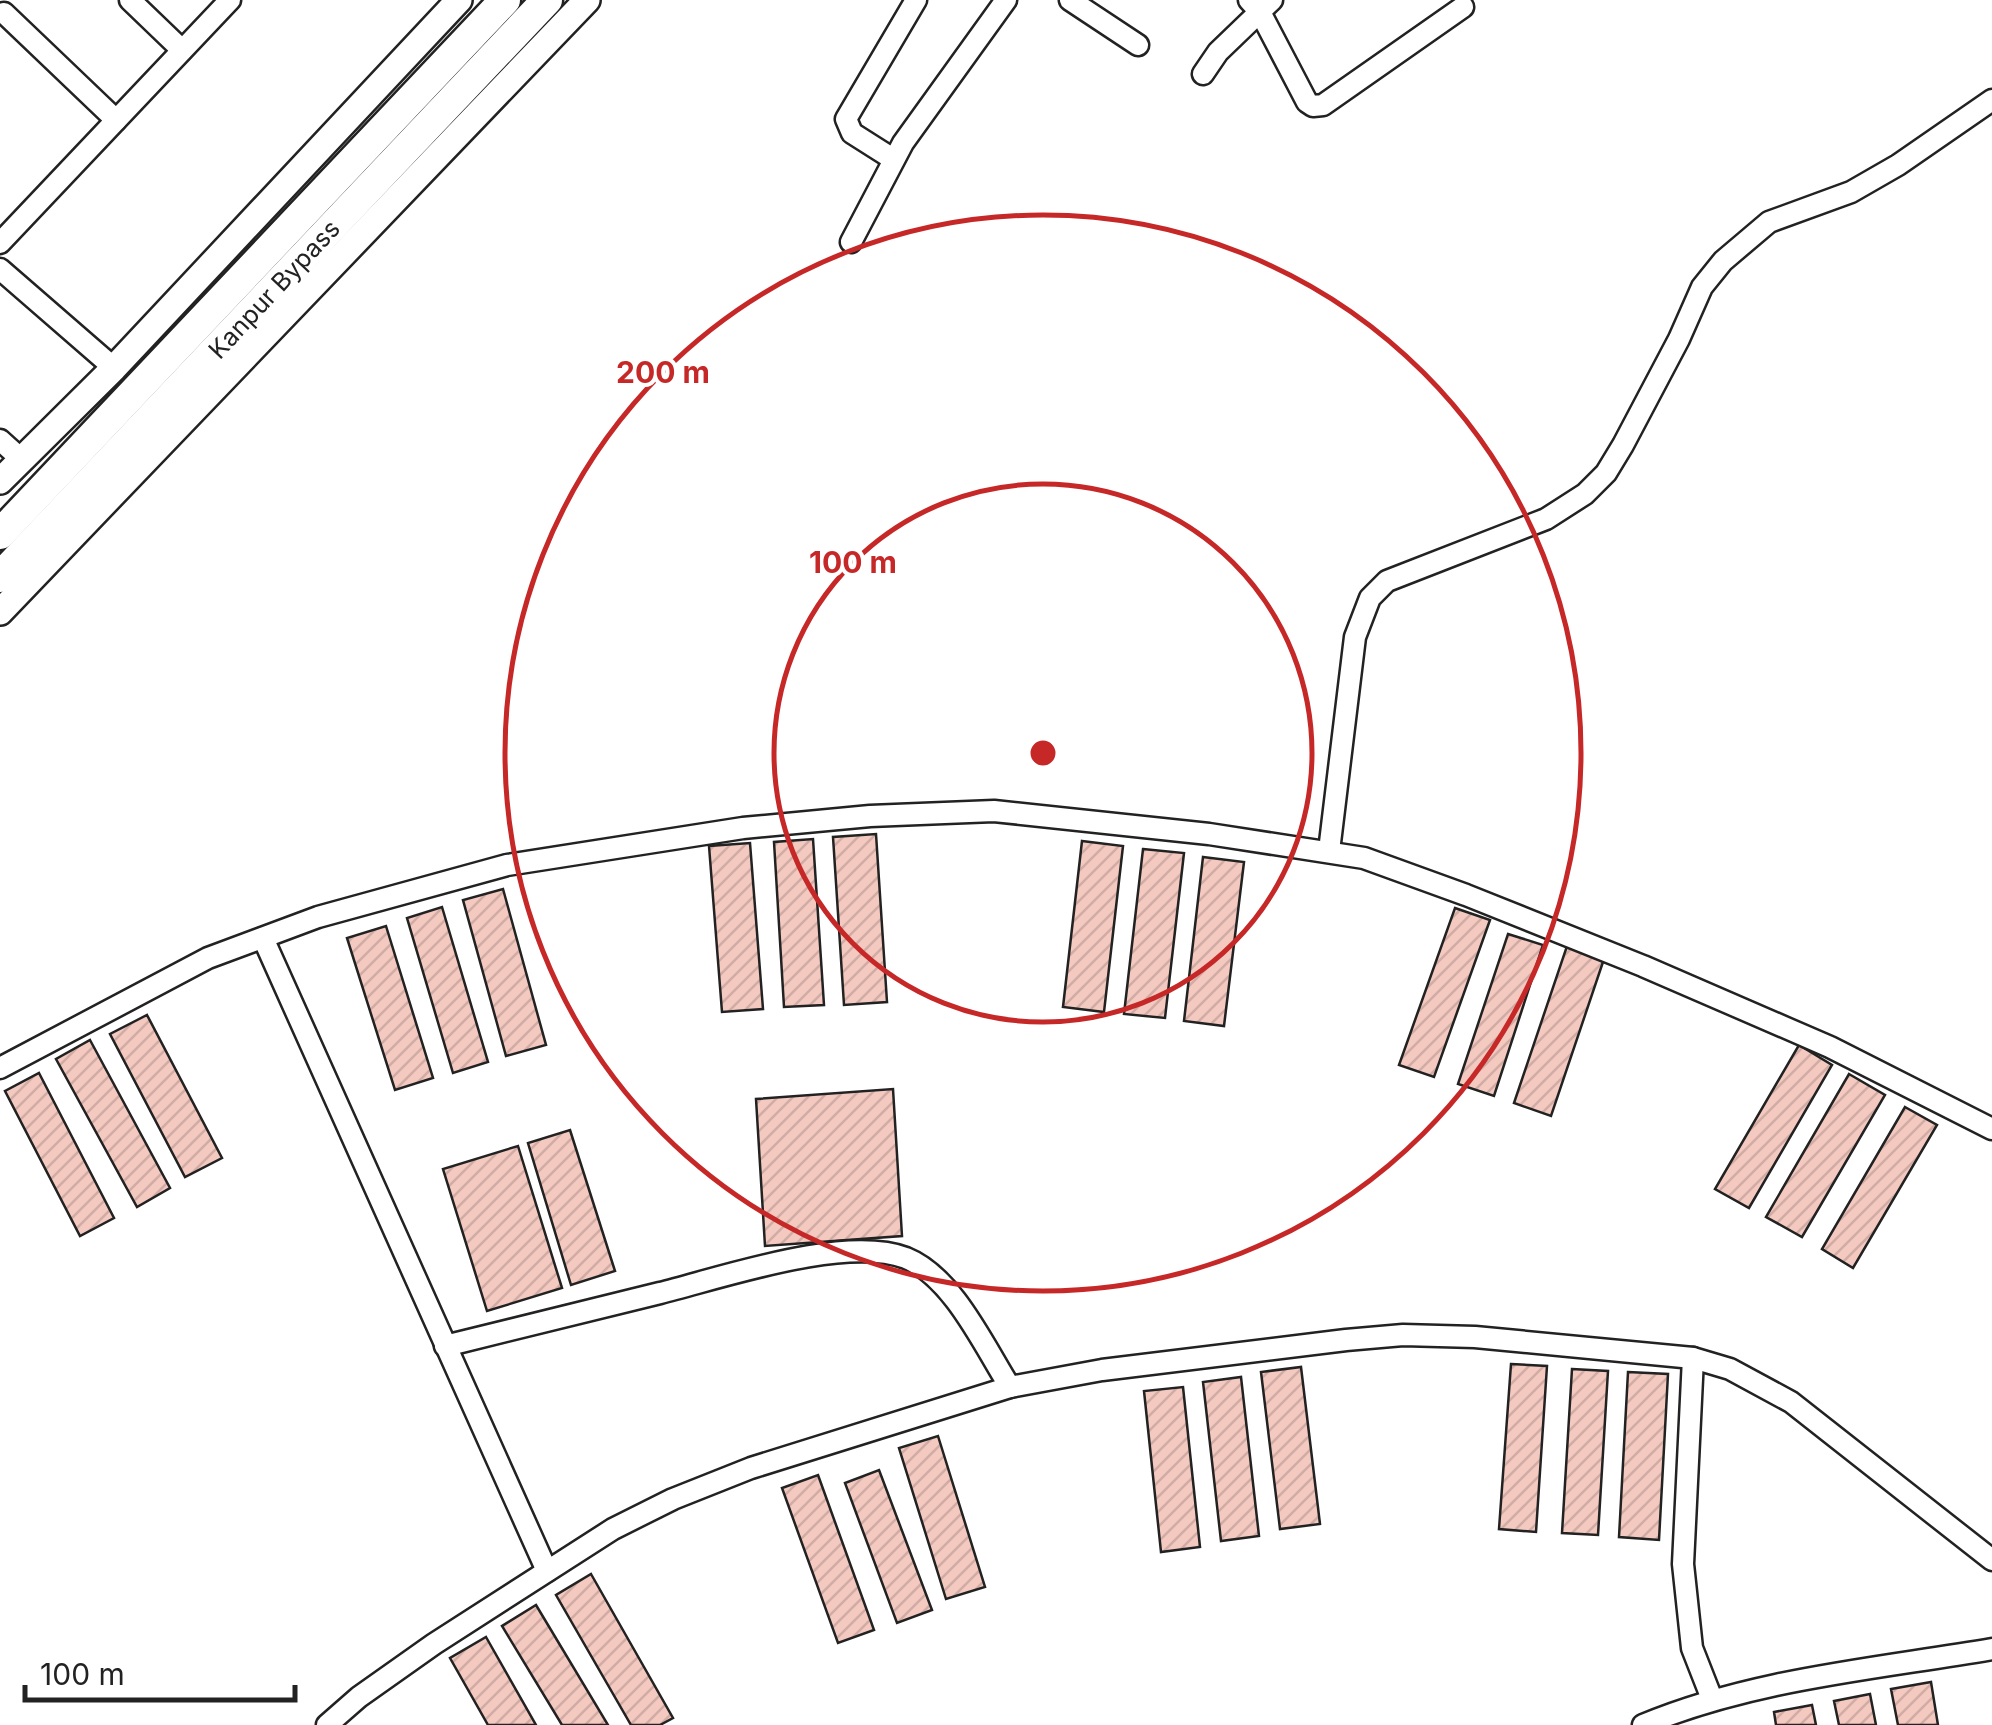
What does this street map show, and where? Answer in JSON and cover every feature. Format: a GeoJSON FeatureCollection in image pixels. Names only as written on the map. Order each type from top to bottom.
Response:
{"type":"FeatureCollection","features":[{"type":"Feature","properties":{"kind":"highway","name":"Kanpur Bypass"},"geometry":{"type":"LineString","coordinates":[[0,534],[505,0]]}},
{"type":"Feature","properties":{"kind":"highway","name":"Kanpur Bypass"},"geometry":{"type":"LineString","coordinates":[[0,577],[548,0]]}},
{"type":"Feature","properties":{"kind":"main road"},"geometry":{"type":"LineString","coordinates":[[0,481],[114,368],[460,0]]}},
{"type":"Feature","properties":{"kind":"main road"},"geometry":{"type":"LineString","coordinates":[[0,612],[587,0]]}},
{"type":"Feature","properties":{"kind":"street"},"geometry":{"type":"LineString","coordinates":[[130,0],[182,50]]}},
{"type":"Feature","properties":{"kind":"street"},"geometry":{"type":"LineString","coordinates":[[0,242],[230,0]]}},
{"type":"Feature","properties":{"kind":"street"},"geometry":{"type":"LineString","coordinates":[[893,159],[852,133],[846,119],[916,0]]}},
{"type":"Feature","properties":{"kind":"street"},"geometry":{"type":"LineString","coordinates":[[852,242],[893,159],[1006,0]]}},
{"type":"Feature","properties":{"kind":"street"},"geometry":{"type":"LineString","coordinates":[[1070,0],[1138,45]]}},
{"type":"Feature","properties":{"kind":"street"},"geometry":{"type":"LineString","coordinates":[[1203,74],[1260,4],[1307,102],[1323,105],[1463,7]]}},
{"type":"Feature","properties":{"kind":"street"},"geometry":{"type":"LineString","coordinates":[[8,10],[116,120]]}},
{"type":"Feature","properties":{"kind":"street"},"geometry":{"type":"LineString","coordinates":[[1328,850],[1355,638],[1370,598],[1388,581],[1546,519],[1585,494],[1606,473],[1623,445],[1702,286],[1723,261],[1769,222],[1851,192],[1898,165],[1992,100]]}},
{"type":"Feature","properties":{"kind":"street"},"geometry":{"type":"LineString","coordinates":[[0,269],[114,368]]}},
{"type":"Feature","properties":{"kind":"street"},"geometry":{"type":"LineString","coordinates":[[0,440],[21,459]]}},
{"type":"Feature","properties":{"kind":"street"},"geometry":{"type":"LineString","coordinates":[[0,1068],[208,958],[318,917],[507,865],[743,828],[870,816],[994,811],[1210,834],[1364,858],[1643,966],[1830,1047],[1992,1129]]}},
{"type":"Feature","properties":{"kind":"street"},"geometry":{"type":"LineString","coordinates":[[262,938],[547,1571]]}},
{"type":"Feature","properties":{"kind":"street"},"geometry":{"type":"LineString","coordinates":[[445,1346],[792,1260],[874,1250],[907,1258],[930,1272],[950,1292],[1010,1387]]}},
{"type":"Feature","properties":{"kind":"street"},"geometry":{"type":"LineString","coordinates":[[326,1725],[434,1644],[613,1529],[751,1468],[1010,1387],[1121,1368],[1404,1335],[1476,1337],[1693,1358],[1730,1370],[1791,1402],[1992,1560]]}},
{"type":"Feature","properties":{"kind":"street"},"geometry":{"type":"LineString","coordinates":[[1693,1358],[1684,1578],[1692,1648],[1712,1699]]}},
{"type":"Feature","properties":{"kind":"street"},"geometry":{"type":"LineString","coordinates":[[1643,1725],[1712,1699],[1992,1649]]}},
{"type":"Feature","properties":{"kind":"building"},"geometry":{"type":"Polygon","coordinates":[[[876,834],[887,1002],[844,1005],[833,837],[876,834]]]}},
{"type":"Feature","properties":{"kind":"building"},"geometry":{"type":"Polygon","coordinates":[[[813,839],[824,1005],[784,1007],[774,842],[813,839]]]}},
{"type":"Feature","properties":{"kind":"building"},"geometry":{"type":"Polygon","coordinates":[[[1082,841],[1123,846],[1104,1012],[1063,1007],[1082,841]]]}},
{"type":"Feature","properties":{"kind":"building"},"geometry":{"type":"Polygon","coordinates":[[[750,843],[763,1009],[722,1012],[709,846],[750,843]]]}},
{"type":"Feature","properties":{"kind":"building"},"geometry":{"type":"Polygon","coordinates":[[[1143,849],[1184,853],[1165,1018],[1124,1014],[1143,849]]]}},
{"type":"Feature","properties":{"kind":"building"},"geometry":{"type":"Polygon","coordinates":[[[1203,857],[1244,862],[1224,1026],[1184,1021],[1203,857]]]}},
{"type":"Feature","properties":{"kind":"building"},"geometry":{"type":"Polygon","coordinates":[[[503,889],[546,1045],[506,1056],[463,900],[503,889]]]}},
{"type":"Feature","properties":{"kind":"building"},"geometry":{"type":"Polygon","coordinates":[[[442,907],[488,1062],[453,1073],[407,918],[442,907]]]}},
{"type":"Feature","properties":{"kind":"building"},"geometry":{"type":"Polygon","coordinates":[[[1455,908],[1490,920],[1434,1077],[1399,1065],[1455,908]]]}},
{"type":"Feature","properties":{"kind":"building"},"geometry":{"type":"Polygon","coordinates":[[[386,926],[433,1078],[395,1090],[347,938],[386,926]]]}},
{"type":"Feature","properties":{"kind":"building"},"geometry":{"type":"Polygon","coordinates":[[[1508,934],[1543,945],[1494,1096],[1458,1084],[1508,934]]]}},
{"type":"Feature","properties":{"kind":"building"},"geometry":{"type":"Polygon","coordinates":[[[1567,946],[1604,959],[1551,1116],[1514,1103],[1567,946]]]}},
{"type":"Feature","properties":{"kind":"building"},"geometry":{"type":"Polygon","coordinates":[[[147,1015],[222,1158],[185,1177],[110,1034],[147,1015]]]}},
{"type":"Feature","properties":{"kind":"building"},"geometry":{"type":"Polygon","coordinates":[[[90,1040],[170,1188],[137,1207],[56,1059],[90,1040]]]}},
{"type":"Feature","properties":{"kind":"building"},"geometry":{"type":"Polygon","coordinates":[[[1799,1045],[1832,1065],[1749,1208],[1715,1189],[1799,1045]]]}},
{"type":"Feature","properties":{"kind":"building"},"geometry":{"type":"Polygon","coordinates":[[[39,1073],[114,1218],[80,1236],[5,1091],[39,1073]]]}},
{"type":"Feature","properties":{"kind":"building"},"geometry":{"type":"Polygon","coordinates":[[[1849,1074],[1885,1095],[1802,1237],[1766,1217],[1849,1074]]]}},
{"type":"Feature","properties":{"kind":"building"},"geometry":{"type":"Polygon","coordinates":[[[893,1089],[902,1236],[765,1246],[756,1099],[893,1089]]]}},
{"type":"Feature","properties":{"kind":"building"},"geometry":{"type":"Polygon","coordinates":[[[1905,1107],[1937,1125],[1853,1268],[1822,1249],[1905,1107]]]}},
{"type":"Feature","properties":{"kind":"building"},"geometry":{"type":"Polygon","coordinates":[[[570,1130],[615,1271],[571,1285],[528,1143],[570,1130]]]}},
{"type":"Feature","properties":{"kind":"building"},"geometry":{"type":"Polygon","coordinates":[[[518,1146],[562,1288],[487,1311],[443,1169],[518,1146]]]}},
{"type":"Feature","properties":{"kind":"building"},"geometry":{"type":"Polygon","coordinates":[[[1511,1364],[1547,1366],[1536,1532],[1499,1529],[1511,1364]]]}},
{"type":"Feature","properties":{"kind":"building"},"geometry":{"type":"Polygon","coordinates":[[[1301,1367],[1320,1524],[1280,1529],[1261,1372],[1301,1367]]]}},
{"type":"Feature","properties":{"kind":"building"},"geometry":{"type":"Polygon","coordinates":[[[1572,1369],[1608,1371],[1598,1535],[1562,1533],[1572,1369]]]}},
{"type":"Feature","properties":{"kind":"building"},"geometry":{"type":"Polygon","coordinates":[[[1628,1372],[1668,1374],[1659,1540],[1619,1537],[1628,1372]]]}},
{"type":"Feature","properties":{"kind":"building"},"geometry":{"type":"Polygon","coordinates":[[[1241,1377],[1259,1536],[1221,1541],[1203,1382],[1241,1377]]]}},
{"type":"Feature","properties":{"kind":"building"},"geometry":{"type":"Polygon","coordinates":[[[1183,1387],[1200,1547],[1161,1552],[1144,1391],[1183,1387]]]}},
{"type":"Feature","properties":{"kind":"building"},"geometry":{"type":"Polygon","coordinates":[[[938,1436],[985,1587],[946,1599],[899,1448],[938,1436]]]}},
{"type":"Feature","properties":{"kind":"building"},"geometry":{"type":"Polygon","coordinates":[[[879,1470],[932,1610],[897,1623],[845,1483],[879,1470]]]}},
{"type":"Feature","properties":{"kind":"building"},"geometry":{"type":"Polygon","coordinates":[[[818,1475],[874,1630],[838,1643],[782,1488],[818,1475]]]}},
{"type":"Feature","properties":{"kind":"building"},"geometry":{"type":"Polygon","coordinates":[[[591,1574],[673,1718],[660,1725],[631,1725],[556,1595],[591,1574]]]}},
{"type":"Feature","properties":{"kind":"building"},"geometry":{"type":"Polygon","coordinates":[[[536,1605],[608,1725],[562,1725],[502,1626],[536,1605]]]}},
{"type":"Feature","properties":{"kind":"building"},"geometry":{"type":"Polygon","coordinates":[[[486,1637],[536,1725],[488,1725],[450,1658],[486,1637]]]}},
{"type":"Feature","properties":{"kind":"building"},"geometry":{"type":"Polygon","coordinates":[[[1931,1682],[1938,1725],[1898,1725],[1891,1689],[1931,1682]]]}},
{"type":"Feature","properties":{"kind":"building"},"geometry":{"type":"Polygon","coordinates":[[[1870,1694],[1876,1725],[1839,1725],[1834,1701],[1870,1694]]]}},
{"type":"Feature","properties":{"kind":"building"},"geometry":{"type":"Polygon","coordinates":[[[1812,1705],[1816,1725],[1776,1725],[1774,1712],[1812,1705]]]}}]}
